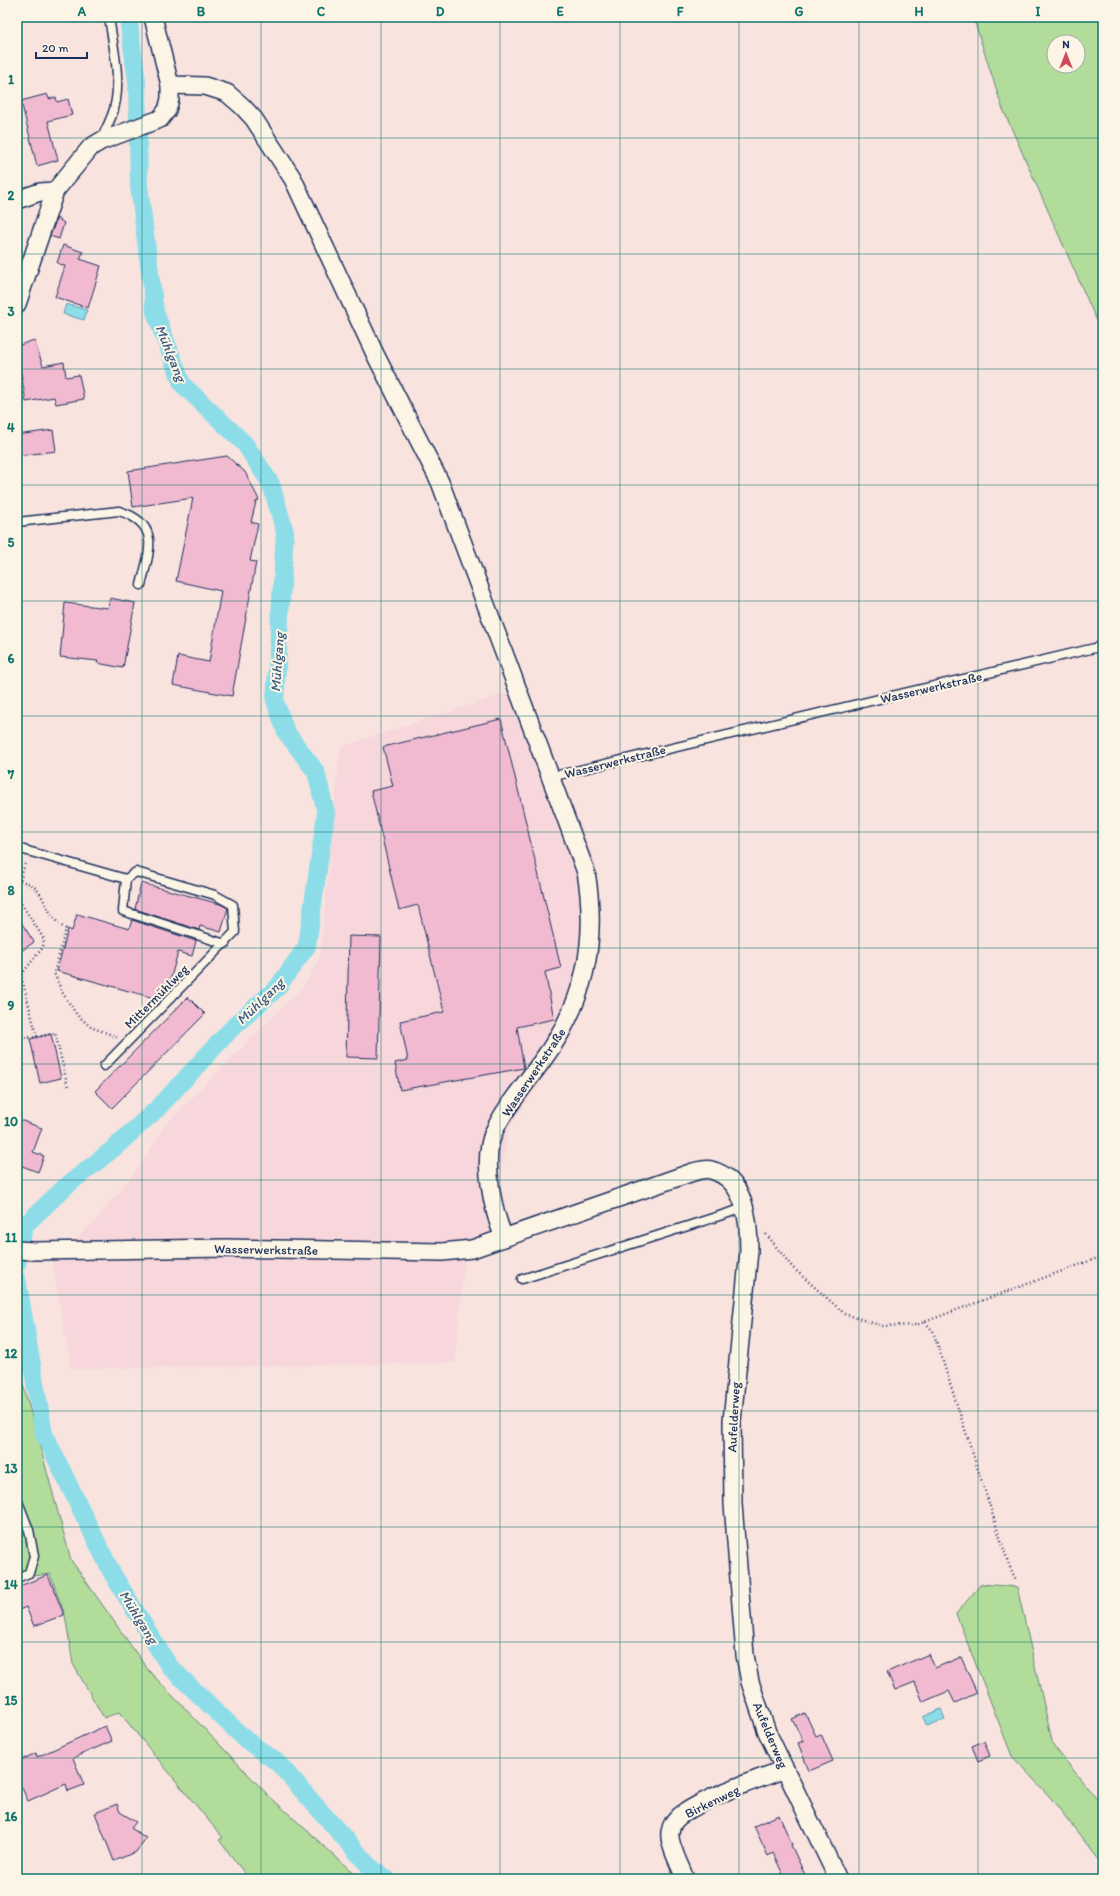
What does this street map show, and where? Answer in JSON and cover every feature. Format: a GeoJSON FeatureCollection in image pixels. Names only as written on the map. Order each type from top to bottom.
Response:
{"type":"FeatureCollection","features":[{"type":"Feature","properties":{"kind":"street"},"geometry":{"type":"LineString","coordinates":[[17,304],[55,191],[91,148],[101,141],[127,133],[160,119],[167,110],[170,99],[170,85],[153,17]]}},
{"type":"Feature","properties":{"kind":"street"},"geometry":{"type":"LineString","coordinates":[[170,85],[205,86],[226,94],[242,106],[254,119],[293,179],[376,356],[440,482],[550,777]]}},
{"type":"Feature","properties":{"kind":"street"},"geometry":{"type":"LineString","coordinates":[[17,200],[40,192],[55,191]]}},
{"type":"Feature","properties":{"kind":"street","name":"Wasserwerkstraße"},"geometry":{"type":"LineString","coordinates":[[17,1250],[226,1248],[442,1252],[472,1249],[504,1238],[492,1191],[489,1169],[489,1151],[492,1134],[499,1120],[562,1032],[578,997],[591,944],[589,889],[586,872],[580,852],[550,777]]}},
{"type":"Feature","properties":{"kind":"street","name":"Aufelderweg"},"geometry":{"type":"LineString","coordinates":[[504,1238],[693,1172],[710,1169],[720,1173],[734,1185],[744,1208],[749,1226],[749,1251],[732,1421],[733,1504],[746,1655],[750,1682],[767,1732],[838,1879]]}},
{"type":"Feature","properties":{"kind":"street","name":"Birkenweg"},"geometry":{"type":"LineString","coordinates":[[685,1879],[672,1846],[670,1834],[672,1824],[681,1815],[717,1796],[785,1769]]}},
{"type":"Feature","properties":{"kind":"lane"},"geometry":{"type":"LineString","coordinates":[[101,141],[114,108],[116,86],[115,62],[109,17]]}},
{"type":"Feature","properties":{"kind":"lane"},"geometry":{"type":"LineString","coordinates":[[17,522],[119,511],[127,514],[147,530],[150,538],[150,547],[141,584]]}},
{"type":"Feature","properties":{"kind":"lane","name":"Wasserwerkstraße"},"geometry":{"type":"LineString","coordinates":[[550,777],[1103,646]]}},
{"type":"Feature","properties":{"kind":"lane"},"geometry":{"type":"LineString","coordinates":[[17,848],[126,879],[123,911],[225,944]]}},
{"type":"Feature","properties":{"kind":"lane","name":"Mittermühlweg"},"geometry":{"type":"LineString","coordinates":[[104,1066],[225,944],[235,932],[234,906],[215,895],[136,872],[126,879]]}},
{"type":"Feature","properties":{"kind":"lane"},"geometry":{"type":"LineString","coordinates":[[522,1279],[744,1208]]}},
{"type":"Feature","properties":{"kind":"lane"},"geometry":{"type":"LineString","coordinates":[[17,1498],[29,1530],[34,1556],[29,1572],[17,1578]]}},
{"type":"Feature","properties":{"kind":"path"},"geometry":{"type":"LineString","coordinates":[[28,851],[19,881],[31,884],[39,893],[56,923],[66,929],[54,973],[62,992],[77,1014],[91,1027],[114,1034],[126,1044]]}},
{"type":"Feature","properties":{"kind":"path"},"geometry":{"type":"LineString","coordinates":[[17,897],[44,939],[43,947],[22,975],[37,1037]]}},
{"type":"Feature","properties":{"kind":"path"},"geometry":{"type":"LineString","coordinates":[[17,1038],[37,1037],[55,1033],[68,1087]]}},
{"type":"Feature","properties":{"kind":"path"},"geometry":{"type":"LineString","coordinates":[[764,1232],[793,1268],[845,1314],[882,1326],[916,1325],[1103,1256]]}},
{"type":"Feature","properties":{"kind":"path"},"geometry":{"type":"LineString","coordinates":[[925,1322],[933,1331],[1009,1565],[1016,1580]]}},
{"type":"Feature","properties":{"kind":"shaded area"},"geometry":{"type":"Polygon","coordinates":[[[526,687],[596,864],[600,951],[572,1037],[509,1128],[500,1181],[515,1242],[465,1257],[455,1363],[71,1369],[52,1261],[96,1220],[142,1163],[164,1126],[305,984],[320,957],[340,747],[526,687]]]}},
{"type":"Feature","properties":{"kind":"green space"},"geometry":{"type":"Polygon","coordinates":[[[973,17],[1103,17],[1103,335],[1002,107],[973,17]]]}},
{"type":"Feature","properties":{"kind":"green space"},"geometry":{"type":"Polygon","coordinates":[[[17,1362],[71,1560],[148,1670],[267,1794],[360,1879],[249,1879],[219,1840],[223,1838],[119,1712],[104,1718],[73,1664],[65,1615],[50,1574],[17,1578],[17,1362]]]}},
{"type":"Feature","properties":{"kind":"green space"},"geometry":{"type":"Polygon","coordinates":[[[981,1584],[1017,1587],[1053,1745],[1103,1807],[1103,1865],[1050,1797],[1012,1756],[956,1614],[981,1584]]]}},
{"type":"Feature","properties":{"kind":"water"},"geometry":{"type":"Polygon","coordinates":[[[66,304],[87,310],[84,320],[63,314],[66,304]]]}},
{"type":"Feature","properties":{"kind":"water"},"geometry":{"type":"Polygon","coordinates":[[[941,1709],[945,1719],[927,1726],[923,1717],[941,1709]]]}},
{"type":"Feature","properties":{"kind":"building"},"geometry":{"type":"Polygon","coordinates":[[[47,94],[49,99],[56,97],[57,102],[68,99],[72,115],[48,121],[58,160],[37,166],[21,101],[47,94]]]}},
{"type":"Feature","properties":{"kind":"building"},"geometry":{"type":"Polygon","coordinates":[[[57,218],[64,223],[59,239],[50,236],[57,218]]]}},
{"type":"Feature","properties":{"kind":"building"},"geometry":{"type":"Polygon","coordinates":[[[63,245],[83,252],[80,259],[101,266],[88,308],[55,297],[65,266],[57,263],[63,245]]]}},
{"type":"Feature","properties":{"kind":"building"},"geometry":{"type":"Polygon","coordinates":[[[34,340],[43,366],[64,362],[66,377],[79,375],[84,399],[56,404],[54,397],[26,402],[19,362],[17,363],[17,346],[34,340]]]}},
{"type":"Feature","properties":{"kind":"building"},"geometry":{"type":"Polygon","coordinates":[[[53,430],[56,451],[17,456],[17,435],[53,430]]]}},
{"type":"Feature","properties":{"kind":"building"},"geometry":{"type":"Polygon","coordinates":[[[227,456],[245,472],[259,500],[256,502],[251,522],[258,524],[250,561],[256,562],[232,696],[173,685],[178,656],[209,662],[221,591],[176,581],[193,498],[133,507],[128,471],[227,456]]]}},
{"type":"Feature","properties":{"kind":"building"},"geometry":{"type":"Polygon","coordinates":[[[110,598],[135,603],[123,668],[97,663],[98,661],[60,657],[65,603],[108,608],[110,598]]]}},
{"type":"Feature","properties":{"kind":"building"},"geometry":{"type":"Polygon","coordinates":[[[501,719],[561,968],[545,972],[554,1019],[517,1027],[524,1068],[400,1090],[395,1063],[408,1060],[400,1021],[444,1012],[418,905],[399,910],[371,791],[393,786],[383,747],[501,719]]]}},
{"type":"Feature","properties":{"kind":"building"},"geometry":{"type":"Polygon","coordinates":[[[141,883],[220,904],[228,908],[221,932],[200,926],[199,930],[135,909],[141,883]]]}},
{"type":"Feature","properties":{"kind":"building"},"geometry":{"type":"Polygon","coordinates":[[[77,914],[129,929],[132,920],[196,941],[192,956],[178,952],[166,995],[161,1000],[57,971],[68,929],[72,931],[77,914]]]}},
{"type":"Feature","properties":{"kind":"building"},"geometry":{"type":"Polygon","coordinates":[[[17,916],[34,942],[17,954],[17,916]]]}},
{"type":"Feature","properties":{"kind":"building"},"geometry":{"type":"Polygon","coordinates":[[[349,936],[381,937],[378,1058],[346,1057],[349,936]]]}},
{"type":"Feature","properties":{"kind":"building"},"geometry":{"type":"Polygon","coordinates":[[[188,997],[205,1014],[112,1108],[95,1091],[188,997]]]}},
{"type":"Feature","properties":{"kind":"building"},"geometry":{"type":"Polygon","coordinates":[[[51,1034],[61,1078],[40,1083],[30,1039],[51,1034]]]}},
{"type":"Feature","properties":{"kind":"building"},"geometry":{"type":"Polygon","coordinates":[[[17,1119],[42,1128],[33,1152],[44,1156],[38,1172],[17,1164],[17,1119]]]}},
{"type":"Feature","properties":{"kind":"building"},"geometry":{"type":"Polygon","coordinates":[[[48,1575],[64,1615],[34,1626],[26,1607],[17,1611],[17,1587],[48,1575]]]}},
{"type":"Feature","properties":{"kind":"building"},"geometry":{"type":"Polygon","coordinates":[[[929,1654],[935,1668],[961,1657],[977,1693],[955,1703],[949,1691],[923,1702],[915,1682],[895,1690],[887,1672],[929,1654]]]}},
{"type":"Feature","properties":{"kind":"building"},"geometry":{"type":"Polygon","coordinates":[[[805,1713],[816,1736],[821,1734],[833,1761],[809,1771],[798,1743],[803,1741],[792,1719],[805,1713]]]}},
{"type":"Feature","properties":{"kind":"building"},"geometry":{"type":"Polygon","coordinates":[[[105,1726],[112,1741],[73,1758],[84,1785],[68,1791],[66,1784],[28,1801],[17,1777],[17,1762],[36,1753],[37,1757],[105,1726]]]}},
{"type":"Feature","properties":{"kind":"building"},"geometry":{"type":"Polygon","coordinates":[[[984,1741],[990,1756],[978,1761],[972,1746],[984,1741]]]}},
{"type":"Feature","properties":{"kind":"building"},"geometry":{"type":"Polygon","coordinates":[[[117,1804],[120,1812],[136,1822],[131,1828],[146,1838],[136,1852],[114,1861],[95,1813],[117,1804]]]}},
{"type":"Feature","properties":{"kind":"building"},"geometry":{"type":"Polygon","coordinates":[[[779,1815],[807,1879],[785,1879],[773,1853],[768,1856],[754,1826],[779,1815]]]}},
{"type":"Feature","properties":{"kind":"waterway","name":"Mühlgang"},"geometry":{"type":"LineString","coordinates":[[17,1264],[24,1226],[65,1187],[113,1149],[158,1108],[234,1026],[277,988],[307,946],[326,813],[316,772],[286,732],[275,701],[285,532],[271,484],[245,444],[182,384],[155,312],[139,186],[137,81],[128,17]]}},
{"type":"Feature","properties":{"kind":"waterway","name":"Mühlgang"},"geometry":{"type":"LineString","coordinates":[[17,1279],[44,1434],[112,1573],[169,1666],[246,1740],[278,1763],[369,1866],[387,1879]]}}]}
